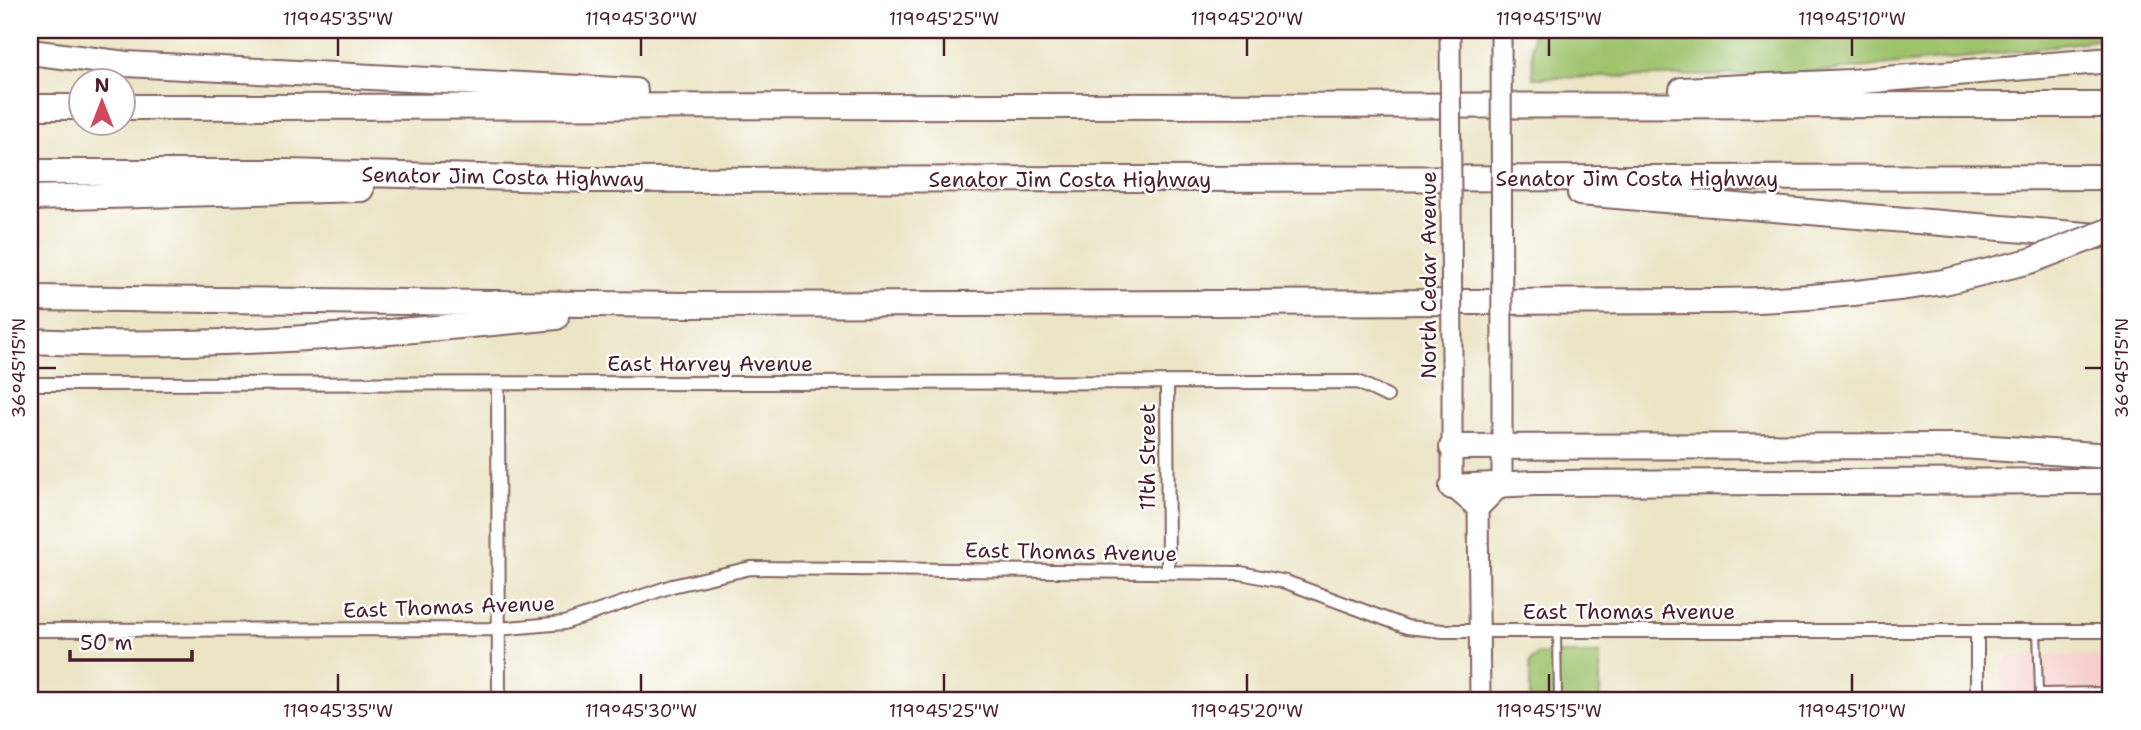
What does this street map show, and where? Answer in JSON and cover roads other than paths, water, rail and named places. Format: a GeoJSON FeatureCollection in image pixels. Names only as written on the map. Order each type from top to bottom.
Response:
{"type":"FeatureCollection","features":[{"type":"Feature","properties":{"kind":"highway"},"geometry":{"type":"LineString","coordinates":[[30,52],[126,64],[922,105]]}},
{"type":"Feature","properties":{"kind":"highway"},"geometry":{"type":"LineString","coordinates":[[1416,106],[1850,82],[2111,60]]}},
{"type":"Feature","properties":{"kind":"highway"},"geometry":{"type":"LineString","coordinates":[[136,107],[2111,105]]}},
{"type":"Feature","properties":{"kind":"highway"},"geometry":{"type":"LineString","coordinates":[[30,107],[66,107]]}},
{"type":"Feature","properties":{"kind":"highway","name":"Senator Jim Costa Highway"},"geometry":{"type":"LineString","coordinates":[[30,172],[284,172],[593,180],[2111,177]]}},
{"type":"Feature","properties":{"kind":"highway"},"geometry":{"type":"LineString","coordinates":[[30,198],[593,180]]}},
{"type":"Feature","properties":{"kind":"highway"},"geometry":{"type":"LineString","coordinates":[[1412,180],[2111,237]]}},
{"type":"Feature","properties":{"kind":"highway"},"geometry":{"type":"LineString","coordinates":[[30,298],[686,305],[1760,300],[1874,293],[1944,282],[2029,261],[2111,230]]}},
{"type":"Feature","properties":{"kind":"highway"},"geometry":{"type":"LineString","coordinates":[[30,341],[163,344],[283,340],[418,331],[686,305]]}},
{"type":"Feature","properties":{"kind":"highway"},"geometry":{"type":"LineString","coordinates":[[1452,447],[1962,446],[2111,456]]}},
{"type":"Feature","properties":{"kind":"highway"},"geometry":{"type":"LineString","coordinates":[[1452,487],[2111,481]]}},
{"type":"Feature","properties":{"kind":"main road","name":"North Cedar Avenue"},"geometry":{"type":"LineString","coordinates":[[1450,30],[1452,487]]}},
{"type":"Feature","properties":{"kind":"main road"},"geometry":{"type":"LineString","coordinates":[[1480,700],[1478,509],[1502,485],[1501,30]]}},
{"type":"Feature","properties":{"kind":"main road"},"geometry":{"type":"LineString","coordinates":[[1452,487],[1478,509]]}},
{"type":"Feature","properties":{"kind":"street","name":"East Harvey Avenue"},"geometry":{"type":"LineString","coordinates":[[30,384],[1358,382],[1387,396]]}},
{"type":"Feature","properties":{"kind":"street","name":"11th Street"},"geometry":{"type":"LineString","coordinates":[[1167,383],[1168,572]]}},
{"type":"Feature","properties":{"kind":"street"},"geometry":{"type":"LineString","coordinates":[[498,384],[499,700]]}},
{"type":"Feature","properties":{"kind":"street","name":"East Thomas Avenue"},"geometry":{"type":"LineString","coordinates":[[30,630],[498,629],[564,623],[672,586],[751,568],[1241,573],[1286,582],[1407,627],[1479,631],[2111,631]]}},
{"type":"Feature","properties":{"kind":"street"},"geometry":{"type":"LineString","coordinates":[[1977,631],[1977,700]]}},
{"type":"Feature","properties":{"kind":"lane"},"geometry":{"type":"LineString","coordinates":[[1557,631],[1558,700]]}},
{"type":"Feature","properties":{"kind":"lane"},"geometry":{"type":"LineString","coordinates":[[2037,631],[2039,700]]}},
{"type":"Feature","properties":{"kind":"lane"},"geometry":{"type":"LineString","coordinates":[[2039,692],[2101,691],[2110,700]]}}]}
